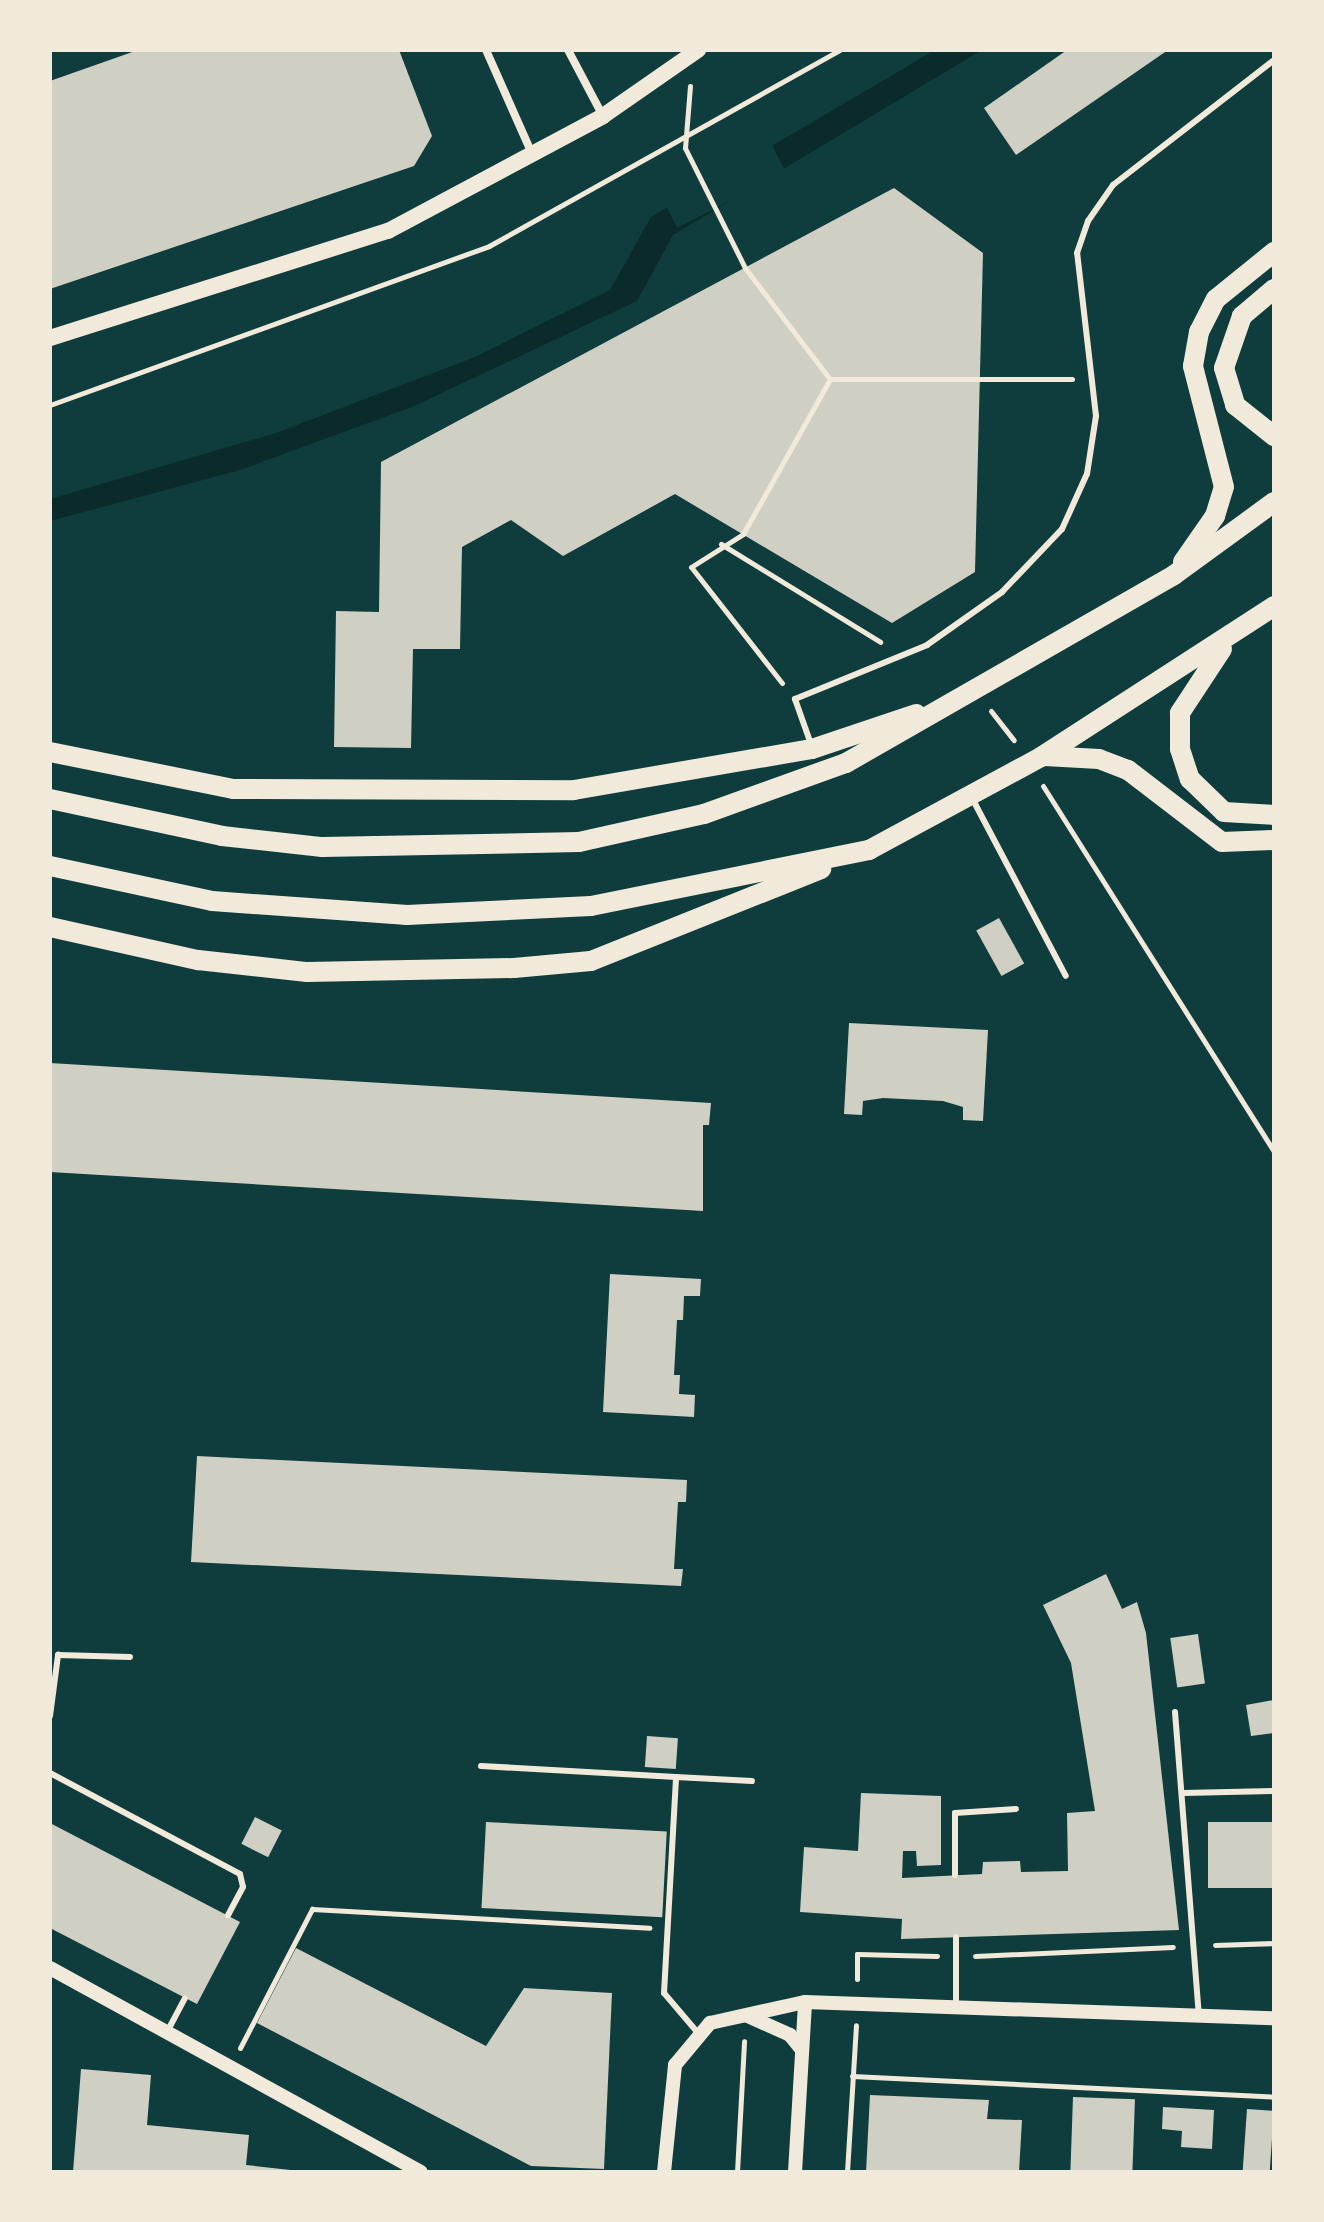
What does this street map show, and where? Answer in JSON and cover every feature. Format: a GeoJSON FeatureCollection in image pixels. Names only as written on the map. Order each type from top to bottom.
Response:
{"type":"FeatureCollection","features":[{"type":"Feature","properties":{"kind":"main road"},"geometry":{"type":"LineString","coordinates":[[50,338],[388,231],[603,116],[695,52]]}},
{"type":"Feature","properties":{"kind":"main road"},"geometry":{"type":"LineString","coordinates":[[1174,575],[1215,516],[1224,487],[1193,366],[1199,332],[1216,299],[1274,252]]}},
{"type":"Feature","properties":{"kind":"main road"},"geometry":{"type":"LineString","coordinates":[[1274,289],[1242,316],[1224,368],[1235,405],[1274,436]]}},
{"type":"Feature","properties":{"kind":"main road"},"geometry":{"type":"LineString","coordinates":[[50,799],[222,836],[322,847],[579,842],[704,814],[846,763],[1174,575],[1274,502]]}},
{"type":"Feature","properties":{"kind":"main road"},"geometry":{"type":"LineString","coordinates":[[50,927],[198,960],[307,972],[545,965],[619,952],[869,850],[968,791],[1041,757],[1274,606]]}},
{"type":"Feature","properties":{"kind":"main road"},"geometry":{"type":"LineString","coordinates":[[1233,635],[1180,713],[1180,749],[1190,779],[1224,812],[1274,815]]}},
{"type":"Feature","properties":{"kind":"main road"},"geometry":{"type":"LineString","coordinates":[[50,752],[233,789],[349,794],[574,790],[812,749],[961,698]]}},
{"type":"Feature","properties":{"kind":"main road"},"geometry":{"type":"LineString","coordinates":[[1041,757],[1073,754],[1128,770],[1222,842],[1274,840]]}},
{"type":"Feature","properties":{"kind":"main road"},"geometry":{"type":"LineString","coordinates":[[50,866],[212,901],[314,913],[591,906],[869,850]]}},
{"type":"Feature","properties":{"kind":"street"},"geometry":{"type":"LineString","coordinates":[[486,50],[532,154]]}},
{"type":"Feature","properties":{"kind":"street"},"geometry":{"type":"LineString","coordinates":[[568,50],[603,116]]}},
{"type":"Feature","properties":{"kind":"street"},"geometry":{"type":"LineString","coordinates":[[50,1968],[421,2172]]}},
{"type":"Feature","properties":{"kind":"street"},"geometry":{"type":"LineString","coordinates":[[664,2172],[669,2094],[675,2065],[698,2033],[744,2014],[805,2002],[956,2003],[1274,2018]]}},
{"type":"Feature","properties":{"kind":"street"},"geometry":{"type":"LineString","coordinates":[[795,2172],[805,2002]]}},
{"type":"Feature","properties":{"kind":"street"},"geometry":{"type":"LineString","coordinates":[[744,2014],[790,2035],[802,2050]]}},
{"type":"Feature","properties":{"kind":"lane"},"geometry":{"type":"LineString","coordinates":[[812,749],[795,699],[927,645],[1002,592],[1052,539],[1087,474],[1096,416],[1077,253],[1095,205],[1274,60]]}},
{"type":"Feature","properties":{"kind":"lane"},"geometry":{"type":"LineString","coordinates":[[968,791],[1066,976]]}},
{"type":"Feature","properties":{"kind":"lane"},"geometry":{"type":"LineString","coordinates":[[50,1716],[58,1655],[130,1657]]}},
{"type":"Feature","properties":{"kind":"lane"},"geometry":{"type":"LineString","coordinates":[[1175,1712],[1184,1793],[1199,2015]]}},
{"type":"Feature","properties":{"kind":"lane"},"geometry":{"type":"LineString","coordinates":[[481,1766],[752,1781]]}},
{"type":"Feature","properties":{"kind":"lane"},"geometry":{"type":"LineString","coordinates":[[50,1773],[240,1874],[243,1887],[228,1915]]}},
{"type":"Feature","properties":{"kind":"lane"},"geometry":{"type":"LineString","coordinates":[[676,1777],[664,1993],[698,2033]]}},
{"type":"Feature","properties":{"kind":"lane"},"geometry":{"type":"LineString","coordinates":[[1184,1793],[1274,1791]]}},
{"type":"Feature","properties":{"kind":"lane"},"geometry":{"type":"LineString","coordinates":[[955,1875],[955,1813],[1016,1809]]}},
{"type":"Feature","properties":{"kind":"lane"},"geometry":{"type":"LineString","coordinates":[[956,1937],[956,2003]]}},
{"type":"Feature","properties":{"kind":"lane"},"geometry":{"type":"LineString","coordinates":[[167,2032],[185,1998]]}},
{"type":"Feature","properties":{"kind":"path"},"geometry":{"type":"LineString","coordinates":[[50,405],[489,246],[687,132],[840,50]]}},
{"type":"Feature","properties":{"kind":"path"},"geometry":{"type":"LineString","coordinates":[[695,52],[685,148],[739,255],[830,379]]}},
{"type":"Feature","properties":{"kind":"path"},"geometry":{"type":"LineString","coordinates":[[830,379],[1092,379]]}},
{"type":"Feature","properties":{"kind":"path"},"geometry":{"type":"LineString","coordinates":[[795,699],[691,567],[721,544],[743,534],[830,379]]}},
{"type":"Feature","properties":{"kind":"path"},"geometry":{"type":"LineString","coordinates":[[721,544],[862,631]]}},
{"type":"Feature","properties":{"kind":"path"},"geometry":{"type":"LineString","coordinates":[[1064,818],[1274,1151]]}},
{"type":"Feature","properties":{"kind":"path"},"geometry":{"type":"LineString","coordinates":[[240,2049],[312,1909],[667,1930]]}},
{"type":"Feature","properties":{"kind":"path"},"geometry":{"type":"LineString","coordinates":[[737,2172],[745,2030]]}},
{"type":"Feature","properties":{"kind":"path"},"geometry":{"type":"LineString","coordinates":[[852,2076],[1274,2097]]}},
{"type":"Feature","properties":{"kind":"water"},"geometry":{"type":"Polygon","coordinates":[[[935,50],[982,50],[673,235],[637,301],[412,407],[240,470],[50,521],[50,499],[276,433],[475,357],[610,290],[651,217],[935,50]]]}},
{"type":"Feature","properties":{"kind":"pier"},"geometry":{"type":"Polygon","coordinates":[[[771,143],[786,172],[677,228],[662,198],[771,143]]]}},
{"type":"Feature","properties":{"kind":"building"},"geometry":{"type":"Polygon","coordinates":[[[138,50],[399,50],[432,136],[414,166],[50,289],[50,81],[138,50]]]}},
{"type":"Feature","properties":{"kind":"building"},"geometry":{"type":"Polygon","coordinates":[[[1067,50],[1168,50],[1016,155],[984,108],[1067,50]]]}},
{"type":"Feature","properties":{"kind":"building"},"geometry":{"type":"Polygon","coordinates":[[[894,188],[983,253],[975,572],[892,623],[675,494],[563,556],[511,520],[462,547],[460,649],[413,649],[411,748],[334,747],[336,611],[379,612],[381,462],[894,188]]]}},
{"type":"Feature","properties":{"kind":"building"},"geometry":{"type":"Polygon","coordinates":[[[999,918],[1024,963],[1001,976],[976,931],[999,918]]]}},
{"type":"Feature","properties":{"kind":"building"},"geometry":{"type":"Polygon","coordinates":[[[849,1023],[988,1030],[983,1121],[963,1120],[963,1107],[943,1101],[883,1098],[863,1101],[862,1115],[844,1114],[849,1023]]]}},
{"type":"Feature","properties":{"kind":"building"},"geometry":{"type":"Polygon","coordinates":[[[50,1063],[711,1103],[709,1125],[703,1125],[703,1211],[50,1172],[50,1063]]]}},
{"type":"Feature","properties":{"kind":"building"},"geometry":{"type":"Polygon","coordinates":[[[610,1274],[701,1279],[700,1296],[684,1296],[683,1320],[677,1320],[674,1375],[680,1375],[679,1394],[695,1395],[694,1417],[603,1412],[610,1274]]]}},
{"type":"Feature","properties":{"kind":"building"},"geometry":{"type":"Polygon","coordinates":[[[197,1456],[687,1480],[686,1502],[678,1502],[674,1569],[683,1569],[681,1586],[191,1562],[197,1456]]]}},
{"type":"Feature","properties":{"kind":"building"},"geometry":{"type":"Polygon","coordinates":[[[1106,1574],[1122,1609],[1137,1602],[1146,1633],[1179,1930],[901,1939],[902,1919],[800,1912],[804,1847],[858,1851],[861,1793],[941,1796],[941,1865],[917,1866],[916,1851],[903,1851],[902,1878],[982,1874],[983,1862],[1020,1861],[1021,1872],[1068,1871],[1067,1813],[1095,1811],[1071,1663],[1043,1605],[1106,1574]]]}},
{"type":"Feature","properties":{"kind":"building"},"geometry":{"type":"Polygon","coordinates":[[[1198,1634],[1205,1684],[1177,1687],[1170,1638],[1198,1634]]]}},
{"type":"Feature","properties":{"kind":"building"},"geometry":{"type":"Polygon","coordinates":[[[1274,1700],[1274,1733],[1251,1736],[1246,1705],[1274,1700]]]}},
{"type":"Feature","properties":{"kind":"building"},"geometry":{"type":"Polygon","coordinates":[[[647,1736],[678,1738],[676,1769],[645,1767],[647,1736]]]}},
{"type":"Feature","properties":{"kind":"building"},"geometry":{"type":"Polygon","coordinates":[[[255,1817],[282,1831],[268,1857],[241,1844],[255,1817]]]}},
{"type":"Feature","properties":{"kind":"building"},"geometry":{"type":"Polygon","coordinates":[[[486,1822],[667,1831],[662,1917],[481,1908],[486,1822]]]}},
{"type":"Feature","properties":{"kind":"building"},"geometry":{"type":"Polygon","coordinates":[[[1208,1822],[1274,1822],[1274,1888],[1208,1888],[1208,1822]]]}},
{"type":"Feature","properties":{"kind":"building"},"geometry":{"type":"Polygon","coordinates":[[[50,1823],[240,1922],[197,2004],[50,1928],[50,1823]]]}},
{"type":"Feature","properties":{"kind":"building"},"geometry":{"type":"Polygon","coordinates":[[[296,1948],[486,2046],[524,1988],[612,1993],[604,2169],[531,2166],[257,2023],[296,1948]]]}},
{"type":"Feature","properties":{"kind":"building"},"geometry":{"type":"Polygon","coordinates":[[[81,2069],[151,2075],[147,2125],[249,2135],[246,2165],[309,2172],[73,2172],[81,2069]]]}},
{"type":"Feature","properties":{"kind":"building"},"geometry":{"type":"Polygon","coordinates":[[[870,2095],[989,2100],[987,2119],[1022,2120],[1019,2172],[866,2172],[870,2095]]]}},
{"type":"Feature","properties":{"kind":"building"},"geometry":{"type":"Polygon","coordinates":[[[1073,2097],[1135,2099],[1132,2172],[1070,2172],[1073,2097]]]}},
{"type":"Feature","properties":{"kind":"building"},"geometry":{"type":"Polygon","coordinates":[[[1163,2107],[1214,2110],[1212,2149],[1181,2147],[1182,2131],[1162,2129],[1163,2107]]]}},
{"type":"Feature","properties":{"kind":"building"},"geometry":{"type":"Polygon","coordinates":[[[1247,2109],[1274,2111],[1270,2172],[1243,2172],[1247,2109]]]}}]}
